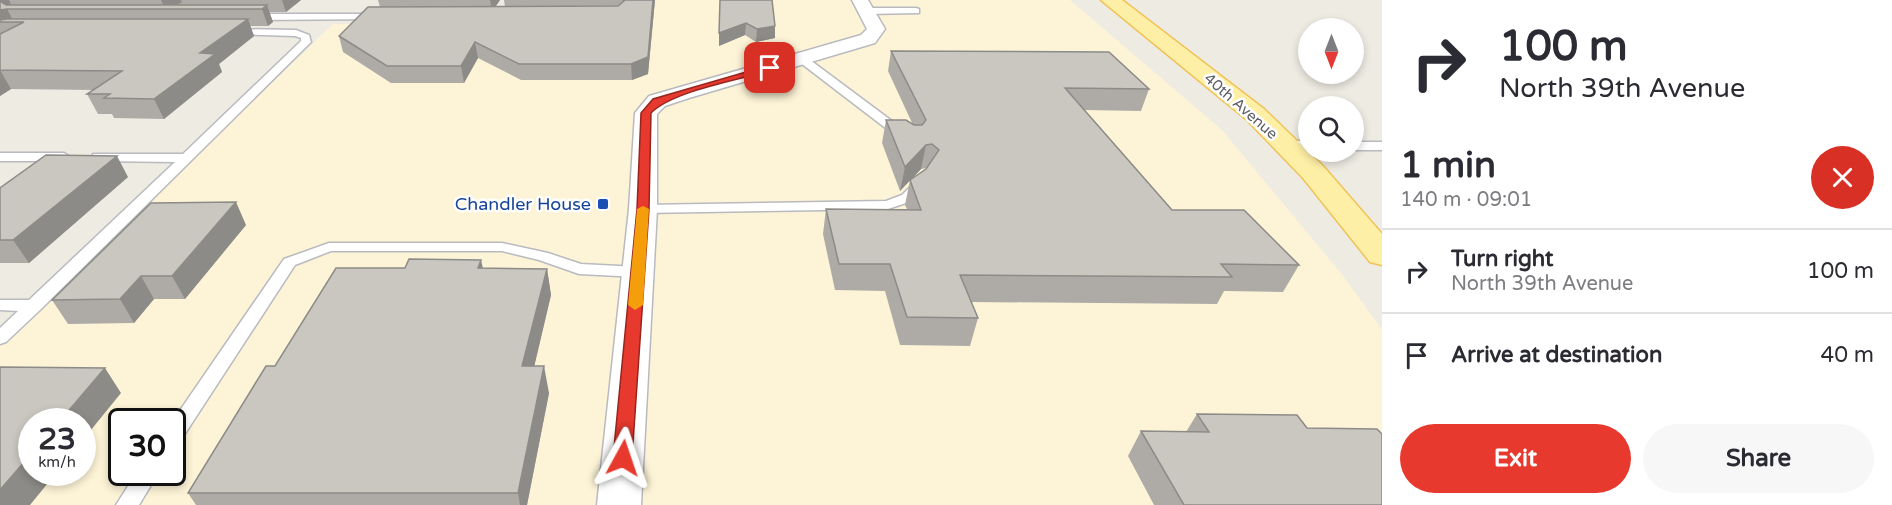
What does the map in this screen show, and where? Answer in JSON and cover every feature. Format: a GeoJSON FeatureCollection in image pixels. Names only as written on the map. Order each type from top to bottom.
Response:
{"type":"FeatureCollection","features":[{"type":"Feature","properties":{"kind":"main road","name":"40th Avenue"},"geometry":{"type":"LineString","coordinates":[[1110,0],[1297,145],[1313,172],[1382,255]]}},
{"type":"Feature","properties":{"kind":"street"},"geometry":{"type":"LineString","coordinates":[[619,505],[643,209],[646,113],[657,101],[868,39],[876,29],[863,6]]}},
{"type":"Feature","properties":{"kind":"lane"},"geometry":{"type":"LineString","coordinates":[[863,6],[916,11]]}},
{"type":"Feature","properties":{"kind":"lane"},"geometry":{"type":"LineString","coordinates":[[239,16],[391,16]]}},
{"type":"Feature","properties":{"kind":"lane"},"geometry":{"type":"LineString","coordinates":[[0,338],[306,42],[306,37],[280,31],[223,31]]}},
{"type":"Feature","properties":{"kind":"lane"},"geometry":{"type":"LineString","coordinates":[[802,59],[913,143]]}},
{"type":"Feature","properties":{"kind":"lane"},"geometry":{"type":"LineString","coordinates":[[1364,146],[1382,146]]}},
{"type":"Feature","properties":{"kind":"lane"},"geometry":{"type":"LineString","coordinates":[[0,157],[187,158]]}},
{"type":"Feature","properties":{"kind":"lane"},"geometry":{"type":"LineString","coordinates":[[643,209],[888,205],[906,198],[919,188],[926,174]]}},
{"type":"Feature","properties":{"kind":"lane"},"geometry":{"type":"LineString","coordinates":[[186,416],[289,262],[329,247],[502,247],[543,256],[579,270],[638,272]]}},
{"type":"Feature","properties":{"kind":"lane"},"geometry":{"type":"LineString","coordinates":[[0,305],[34,306]]}},
{"type":"Feature","properties":{"kind":"lane"},"geometry":{"type":"LineString","coordinates":[[127,505],[140,486]]}},
{"type":"Feature","properties":{"kind":"shaded area"},"geometry":{"type":"Polygon","coordinates":[[[652,0],[1070,0],[1222,130],[1344,277],[1382,330],[1382,505],[0,505],[0,327],[19,327],[333,24],[649,24],[652,0]]]}},
{"type":"Feature","properties":{"kind":"building"},"geometry":{"type":"Polygon","coordinates":[[[623,0],[653,0],[648,57],[631,64],[519,64],[475,42],[461,66],[387,66],[339,36],[368,7],[618,6],[623,0]]]}},
{"type":"Feature","properties":{"kind":"building"},"geometry":{"type":"Polygon","coordinates":[[[720,0],[772,0],[775,26],[757,29],[746,23],[719,33],[720,0]]]}},
{"type":"Feature","properties":{"kind":"building"},"geometry":{"type":"Polygon","coordinates":[[[0,1],[6,5],[267,5],[262,9],[0,10],[0,1]]]}},
{"type":"Feature","properties":{"kind":"building"},"geometry":{"type":"Polygon","coordinates":[[[248,19],[200,53],[215,54],[154,99],[104,98],[110,94],[87,94],[122,71],[0,70],[0,34],[24,22],[0,22],[0,20],[248,19]]]}},
{"type":"Feature","properties":{"kind":"building"},"geometry":{"type":"Polygon","coordinates":[[[891,51],[1109,52],[1149,89],[1065,88],[1172,210],[1244,210],[1299,265],[1221,264],[1232,277],[960,275],[978,318],[907,317],[890,264],[839,264],[826,209],[921,210],[910,180],[926,169],[939,150],[932,144],[926,145],[905,167],[886,120],[906,120],[914,125],[922,125],[926,120],[891,51]]]}},
{"type":"Feature","properties":{"kind":"building"},"geometry":{"type":"Polygon","coordinates":[[[46,155],[117,156],[13,240],[0,240],[0,188],[46,155]]]}},
{"type":"Feature","properties":{"kind":"building"},"geometry":{"type":"Polygon","coordinates":[[[236,202],[172,276],[141,276],[120,299],[52,300],[151,203],[236,202]]]}},
{"type":"Feature","properties":{"kind":"building"},"geometry":{"type":"Polygon","coordinates":[[[409,259],[481,260],[478,268],[547,269],[522,366],[544,366],[518,493],[188,493],[266,366],[275,366],[336,268],[405,268],[409,259]]]}},
{"type":"Feature","properties":{"kind":"building"},"geometry":{"type":"Polygon","coordinates":[[[0,367],[105,368],[71,408],[18,408],[18,469],[0,490],[0,367]]]}},
{"type":"Feature","properties":{"kind":"building"},"geometry":{"type":"Polygon","coordinates":[[[1197,414],[1297,415],[1307,428],[1377,429],[1382,434],[1382,505],[1184,505],[1141,431],[1209,432],[1197,414]]]}},
{"type":"Feature","properties":{"kind":"slow traffic"},"geometry":{"type":"LineString","coordinates":[[635,305],[643,209]]}},
{"type":"Feature","properties":{"kind":"place","name":"Chandler House"},"geometry":{"type":"Point","coordinates":[603,204]}},
{"type":"Feature","properties":{"kind":"route"},"geometry":{"type":"LineString","coordinates":[[623,458],[643,209],[646,113],[657,101],[770,68]]}}]}
